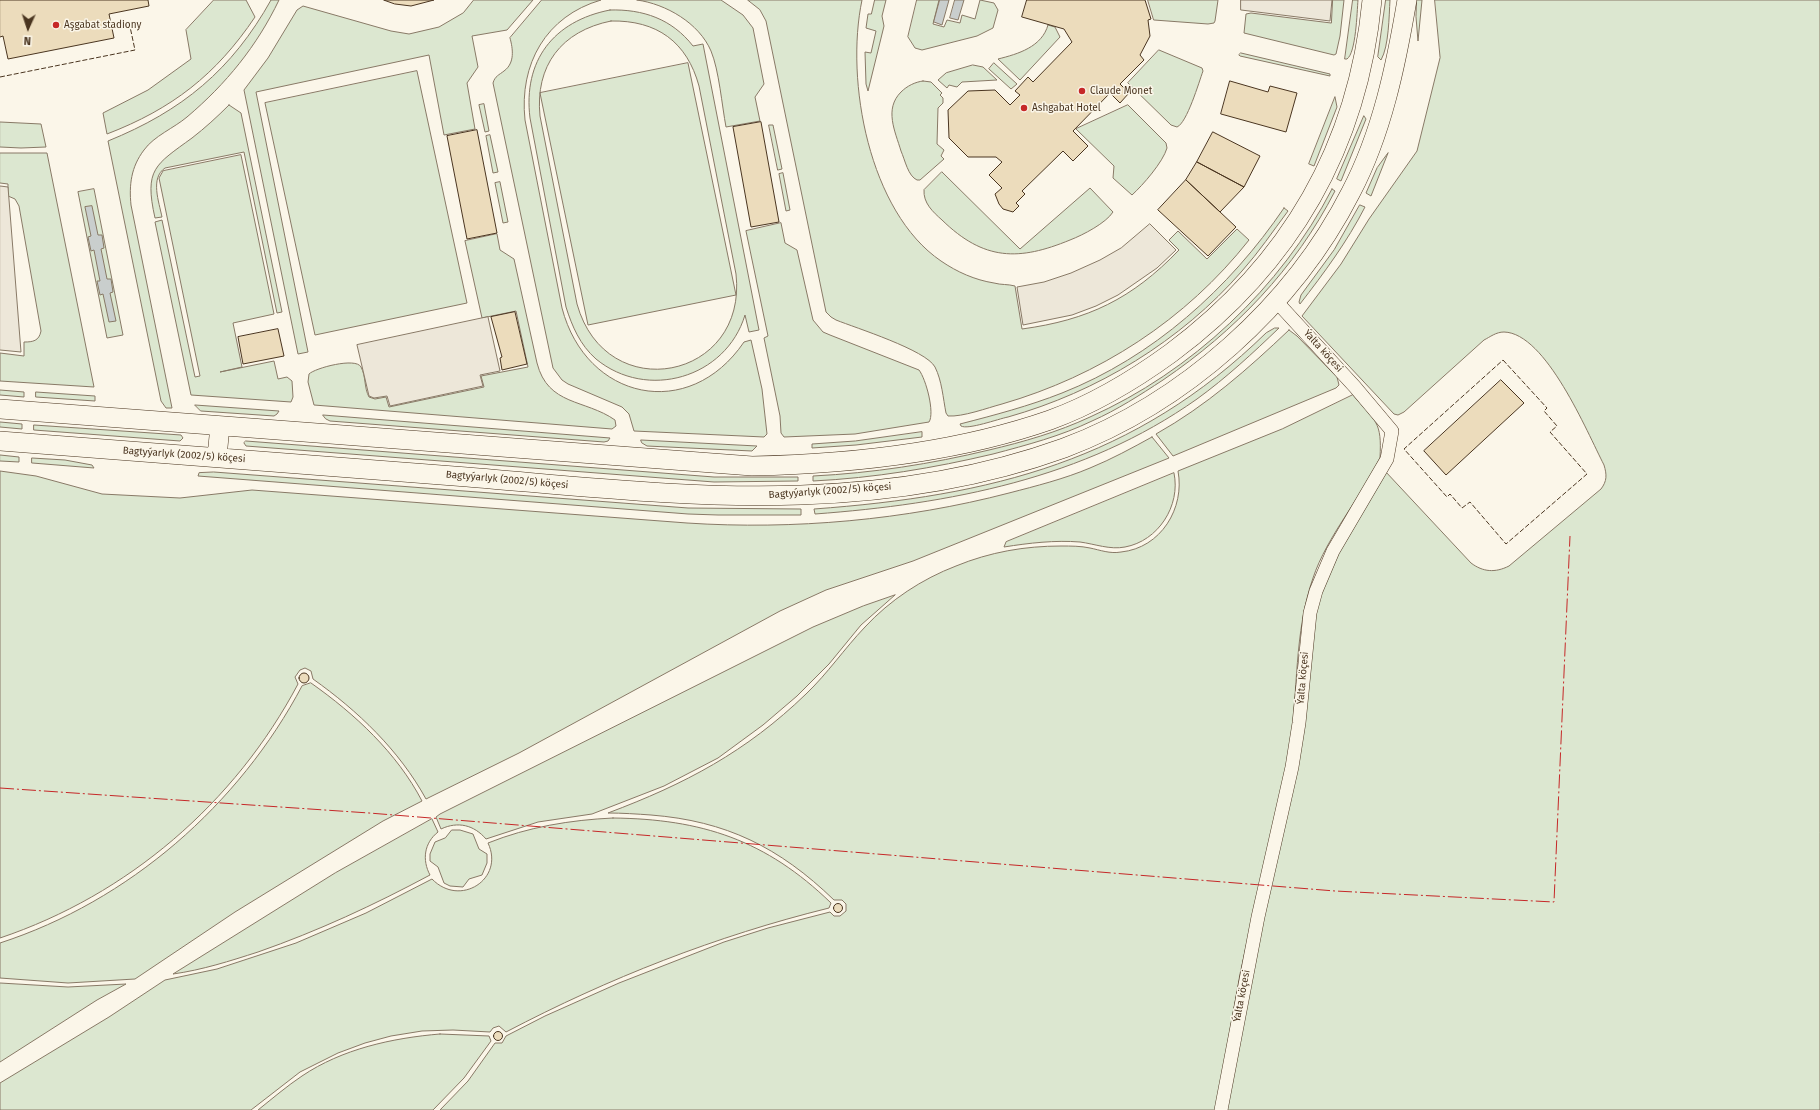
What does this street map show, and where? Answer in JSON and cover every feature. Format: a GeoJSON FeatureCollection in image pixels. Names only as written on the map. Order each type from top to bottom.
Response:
{"type":"FeatureCollection","features":[{"type":"Feature","properties":{"kind":"street"},"geometry":{"type":"LineString","coordinates":[[0,409],[752,466],[859,460],[906,454],[991,437],[1051,420],[1101,398],[1135,378],[1184,343],[1213,319],[1238,295],[1280,246],[1310,201],[1336,149],[1360,74],[1368,34],[1372,0]]}},
{"type":"Feature","properties":{"kind":"street","name":"Bagtyýarlyk (2002/5) köçesi"},"geometry":{"type":"LineString","coordinates":[[0,441],[615,489],[750,496],[806,495],[913,485],[953,478],[1032,458],[1066,447],[1116,425],[1147,408],[1202,369],[1232,345],[1276,301],[1306,265],[1326,237],[1351,192],[1364,164],[1375,135],[1398,53],[1407,0]]}},
{"type":"Feature","properties":{"kind":"street","name":"Ýalta köçesi"},"geometry":{"type":"LineString","coordinates":[[1221,1110],[1258,917],[1292,766],[1299,723],[1310,613],[1316,591],[1333,551],[1387,459],[1392,431],[1350,381],[1276,301]]}},
{"type":"Feature","properties":{"kind":"street"},"geometry":{"type":"LineString","coordinates":[[217,457],[220,426]]}},
{"type":"Feature","properties":{"kind":"green space"},"geometry":{"type":"Polygon","coordinates":[[[214,0],[246,0],[255,17],[225,56],[191,88],[152,113],[107,134],[103,113],[148,90],[191,59],[186,30],[214,0]]]}},
{"type":"Feature","properties":{"kind":"green space"},"geometry":{"type":"Polygon","coordinates":[[[271,0],[279,0],[251,49],[215,91],[187,117],[148,145],[136,163],[132,176],[130,190],[131,205],[172,408],[166,408],[161,401],[108,141],[159,116],[182,102],[203,86],[239,47],[256,25],[271,0]]]}},
{"type":"Feature","properties":{"kind":"green space"},"geometry":{"type":"Polygon","coordinates":[[[474,0],[533,0],[507,30],[472,36],[478,67],[467,83],[475,129],[444,135],[429,55],[256,92],[308,352],[298,354],[244,90],[268,58],[297,10],[303,6],[391,31],[409,34],[439,27],[463,13],[474,0]]]}},
{"type":"Feature","properties":{"kind":"green space"},"geometry":{"type":"Polygon","coordinates":[[[542,0],[601,0],[582,7],[565,18],[551,30],[540,45],[532,62],[524,99],[525,120],[562,308],[574,339],[593,364],[616,381],[641,390],[669,391],[696,384],[721,368],[744,342],[751,340],[762,389],[767,434],[764,437],[634,431],[629,414],[622,407],[568,384],[562,380],[553,368],[493,83],[496,77],[508,68],[512,60],[510,38],[542,0]]]}},
{"type":"Feature","properties":{"kind":"green space"},"geometry":{"type":"Polygon","coordinates":[[[637,0],[721,0],[743,15],[753,28],[764,84],[755,97],[760,121],[726,127],[714,59],[706,41],[680,16],[659,6],[637,0]]]}},
{"type":"Feature","properties":{"kind":"green space"},"geometry":{"type":"Polygon","coordinates":[[[748,0],[862,0],[858,32],[857,68],[861,105],[868,142],[880,178],[896,211],[916,239],[941,261],[953,269],[973,278],[987,282],[1015,286],[1022,329],[1068,320],[1088,313],[1126,294],[1144,282],[1179,250],[1169,240],[1178,231],[1207,259],[1237,229],[1249,240],[1224,269],[1169,320],[1138,342],[1106,361],[1073,378],[1038,392],[975,412],[948,416],[946,413],[941,384],[937,372],[929,360],[905,347],[836,320],[826,312],[766,21],[760,10],[748,0]]]}},
{"type":"Feature","properties":{"kind":"green space"},"geometry":{"type":"Polygon","coordinates":[[[875,0],[886,0],[882,16],[884,26],[868,91],[866,84],[865,52],[871,53],[876,31],[866,28],[868,14],[871,14],[875,0]]]}},
{"type":"Feature","properties":{"kind":"green space"},"geometry":{"type":"Polygon","coordinates":[[[917,0],[939,0],[933,24],[944,27],[947,20],[960,23],[962,15],[975,19],[980,0],[994,3],[998,10],[993,28],[977,36],[922,50],[915,48],[908,37],[917,0]]]}},
{"type":"Feature","properties":{"kind":"green space"},"geometry":{"type":"Polygon","coordinates":[[[1148,0],[1218,0],[1215,21],[1214,23],[1208,24],[1154,20],[1148,0]]]}},
{"type":"Feature","properties":{"kind":"green space"},"geometry":{"type":"Polygon","coordinates":[[[1333,0],[1344,0],[1340,36],[1336,54],[1334,55],[1244,33],[1246,14],[1251,13],[1331,23],[1333,0]]]}},
{"type":"Feature","properties":{"kind":"green space"},"geometry":{"type":"Polygon","coordinates":[[[1353,0],[1358,0],[1356,32],[1350,55],[1347,59],[1345,59],[1353,0]]]}},
{"type":"Feature","properties":{"kind":"green space"},"geometry":{"type":"Polygon","coordinates":[[[1386,0],[1390,0],[1388,31],[1386,47],[1381,60],[1378,57],[1386,0]]]}},
{"type":"Feature","properties":{"kind":"green space"},"geometry":{"type":"Polygon","coordinates":[[[1417,0],[1422,0],[1418,41],[1416,17],[1417,0]]]}},
{"type":"Feature","properties":{"kind":"green space"},"geometry":{"type":"Polygon","coordinates":[[[1435,0],[1820,0],[1820,1110],[1226,1110],[1318,602],[1337,553],[1385,471],[1471,563],[1485,570],[1499,570],[1509,566],[1601,489],[1605,481],[1606,475],[1604,465],[1563,386],[1550,366],[1535,349],[1520,337],[1501,332],[1484,340],[1404,412],[1398,415],[1394,414],[1302,316],[1341,264],[1369,219],[1417,151],[1440,58],[1435,0]]]}},
{"type":"Feature","properties":{"kind":"green space"},"geometry":{"type":"Polygon","coordinates":[[[610,10],[634,11],[666,22],[685,37],[693,46],[703,44],[759,330],[749,332],[745,315],[735,337],[721,354],[703,368],[682,376],[661,380],[638,379],[616,372],[596,359],[585,348],[574,328],[566,307],[530,118],[529,97],[537,62],[546,47],[558,34],[572,24],[590,15],[610,10]],[[611,21],[593,26],[578,33],[565,42],[547,67],[542,81],[540,116],[577,304],[593,337],[616,358],[643,368],[672,368],[699,357],[720,338],[734,310],[736,274],[699,86],[694,71],[687,57],[668,37],[656,30],[627,22],[611,21]]]}},
{"type":"Feature","properties":{"kind":"green space"},"geometry":{"type":"Polygon","coordinates":[[[1048,25],[1055,27],[1060,37],[1020,80],[998,59],[1021,52],[1035,44],[1045,33],[1048,25]]]}},
{"type":"Feature","properties":{"kind":"green space"},"geometry":{"type":"Polygon","coordinates":[[[1159,50],[1202,68],[1203,71],[1189,110],[1181,124],[1177,127],[1171,125],[1128,83],[1159,50]]]}},
{"type":"Feature","properties":{"kind":"green space"},"geometry":{"type":"Polygon","coordinates":[[[1241,53],[1330,74],[1330,76],[1240,56],[1239,55],[1241,53]]]}},
{"type":"Feature","properties":{"kind":"green space"},"geometry":{"type":"Polygon","coordinates":[[[688,63],[736,295],[588,325],[540,93],[688,63]]]}},
{"type":"Feature","properties":{"kind":"green space"},"geometry":{"type":"Polygon","coordinates":[[[994,63],[1017,84],[1011,89],[989,69],[994,63]]]}},
{"type":"Feature","properties":{"kind":"green space"},"geometry":{"type":"Polygon","coordinates":[[[973,65],[983,67],[997,80],[962,82],[957,87],[949,85],[947,88],[938,80],[946,73],[973,65]]]}},
{"type":"Feature","properties":{"kind":"green space"},"geometry":{"type":"Polygon","coordinates":[[[417,71],[467,303],[315,335],[265,103],[417,71]]]}},
{"type":"Feature","properties":{"kind":"green space"},"geometry":{"type":"Polygon","coordinates":[[[917,82],[931,82],[942,93],[940,95],[943,98],[943,103],[938,108],[937,144],[944,150],[941,156],[944,159],[920,180],[917,180],[911,175],[905,163],[894,128],[892,113],[896,99],[901,92],[917,82]]]}},
{"type":"Feature","properties":{"kind":"green space"},"geometry":{"type":"Polygon","coordinates":[[[1335,97],[1337,107],[1314,166],[1309,164],[1335,97]]]}},
{"type":"Feature","properties":{"kind":"green space"},"geometry":{"type":"Polygon","coordinates":[[[484,104],[489,131],[485,132],[479,105],[484,104]]]}},
{"type":"Feature","properties":{"kind":"green space"},"geometry":{"type":"Polygon","coordinates":[[[229,105],[241,113],[282,312],[277,313],[244,152],[165,168],[160,172],[157,184],[162,217],[155,218],[151,189],[152,178],[161,162],[202,130],[229,105]]]}},
{"type":"Feature","properties":{"kind":"green space"},"geometry":{"type":"Polygon","coordinates":[[[1128,105],[1166,143],[1167,148],[1157,166],[1132,195],[1113,178],[1114,166],[1076,129],[1128,105]]]}},
{"type":"Feature","properties":{"kind":"green space"},"geometry":{"type":"Polygon","coordinates":[[[1364,116],[1366,119],[1341,181],[1337,179],[1364,116]]]}},
{"type":"Feature","properties":{"kind":"green space"},"geometry":{"type":"Polygon","coordinates":[[[0,122],[41,124],[46,147],[0,147],[0,122]]]}},
{"type":"Feature","properties":{"kind":"green space"},"geometry":{"type":"Polygon","coordinates":[[[769,125],[773,125],[782,169],[778,170],[769,125]]]}},
{"type":"Feature","properties":{"kind":"green space"},"geometry":{"type":"Polygon","coordinates":[[[490,135],[498,172],[493,173],[486,136],[490,135]]]}},
{"type":"Feature","properties":{"kind":"green space"},"geometry":{"type":"Polygon","coordinates":[[[0,153],[47,153],[94,387],[0,381],[0,353],[24,356],[24,342],[30,342],[37,339],[41,331],[19,206],[15,199],[8,196],[8,184],[0,183],[0,153]]]}},
{"type":"Feature","properties":{"kind":"green space"},"geometry":{"type":"Polygon","coordinates":[[[1388,153],[1371,196],[1366,193],[1377,168],[1388,153]]]}},
{"type":"Feature","properties":{"kind":"green space"},"geometry":{"type":"Polygon","coordinates":[[[241,155],[274,314],[233,323],[242,367],[220,372],[274,361],[278,379],[287,377],[292,381],[293,397],[291,402],[191,395],[155,222],[162,220],[195,377],[200,376],[159,178],[163,171],[241,155]]]}},
{"type":"Feature","properties":{"kind":"green space"},"geometry":{"type":"Polygon","coordinates":[[[942,172],[1020,249],[1090,188],[1113,212],[1100,224],[1087,232],[1052,247],[1034,252],[1018,254],[988,250],[957,233],[929,207],[925,199],[924,190],[942,172]]]}},
{"type":"Feature","properties":{"kind":"green space"},"geometry":{"type":"Polygon","coordinates":[[[783,173],[790,210],[786,211],[779,174],[783,173]]]}},
{"type":"Feature","properties":{"kind":"green space"},"geometry":{"type":"Polygon","coordinates":[[[500,182],[508,222],[503,223],[495,183],[500,182]]]}},
{"type":"Feature","properties":{"kind":"green space"},"geometry":{"type":"Polygon","coordinates":[[[94,189],[123,335],[107,338],[78,192],[94,189]]]}},
{"type":"Feature","properties":{"kind":"green space"},"geometry":{"type":"Polygon","coordinates":[[[1332,189],[1335,191],[1319,220],[1282,272],[1261,296],[1215,341],[1163,380],[1137,397],[1101,417],[1056,436],[993,454],[904,472],[836,480],[813,481],[813,476],[858,473],[924,464],[1015,444],[1078,422],[1127,398],[1163,376],[1198,351],[1230,323],[1260,293],[1287,260],[1311,225],[1332,189]]]}},
{"type":"Feature","properties":{"kind":"green space"},"geometry":{"type":"Polygon","coordinates":[[[1360,205],[1365,207],[1351,233],[1300,304],[1299,302],[1301,295],[1334,250],[1360,205]]]}},
{"type":"Feature","properties":{"kind":"green space"},"geometry":{"type":"Polygon","coordinates":[[[1284,208],[1288,211],[1260,249],[1242,271],[1218,296],[1192,320],[1136,361],[1074,393],[1041,406],[970,427],[961,426],[960,424],[999,414],[1062,393],[1095,378],[1158,340],[1214,293],[1239,266],[1284,208]]]}},
{"type":"Feature","properties":{"kind":"green space"},"geometry":{"type":"Polygon","coordinates":[[[781,223],[785,243],[797,250],[813,320],[823,332],[919,370],[922,374],[929,396],[931,418],[929,422],[855,434],[784,437],[781,433],[780,416],[764,338],[768,336],[746,231],[781,223]]]}},
{"type":"Feature","properties":{"kind":"green space"},"geometry":{"type":"Polygon","coordinates":[[[497,234],[500,250],[514,259],[537,363],[542,377],[550,387],[559,394],[569,400],[603,413],[615,420],[616,426],[612,429],[314,405],[308,382],[309,374],[335,364],[358,364],[363,371],[366,390],[369,397],[375,399],[386,397],[389,407],[484,387],[481,376],[528,367],[516,311],[482,318],[465,241],[497,234]]]}},
{"type":"Feature","properties":{"kind":"green space"},"geometry":{"type":"Polygon","coordinates":[[[1275,328],[1279,328],[1239,365],[1197,399],[1154,426],[1108,449],[1062,468],[1014,483],[965,494],[915,503],[815,514],[814,509],[879,503],[941,494],[1000,481],[1057,464],[1112,442],[1165,413],[1216,377],[1266,333],[1275,328]]]}},
{"type":"Feature","properties":{"kind":"green space"},"geometry":{"type":"Polygon","coordinates":[[[1289,330],[1297,336],[1337,377],[1339,385],[1336,388],[1173,456],[1156,434],[1192,411],[1226,386],[1289,330]]]}},
{"type":"Feature","properties":{"kind":"green space"},"geometry":{"type":"Polygon","coordinates":[[[0,390],[24,392],[24,397],[0,395],[0,390]]]}},
{"type":"Feature","properties":{"kind":"green space"},"geometry":{"type":"Polygon","coordinates":[[[36,392],[95,396],[95,401],[36,397],[36,392]]]}},
{"type":"Feature","properties":{"kind":"green space"},"geometry":{"type":"Polygon","coordinates":[[[1353,395],[1376,423],[1380,436],[1380,458],[1335,532],[1319,562],[1307,599],[1299,641],[1293,728],[1290,749],[1240,974],[1216,1110],[440,1110],[468,1081],[495,1043],[502,1043],[506,1036],[545,1016],[619,983],[724,942],[768,928],[830,912],[834,916],[840,916],[846,911],[846,904],[842,900],[834,900],[793,865],[772,851],[750,840],[704,823],[678,818],[608,813],[689,778],[761,733],[814,686],[857,635],[875,617],[907,591],[931,577],[943,571],[982,557],[1034,547],[1072,546],[1105,552],[1121,552],[1135,549],[1148,543],[1158,534],[1167,524],[1174,512],[1178,499],[1178,471],[1282,429],[1353,395]]]}},
{"type":"Feature","properties":{"kind":"green space"},"geometry":{"type":"Polygon","coordinates":[[[195,405],[279,411],[274,416],[201,411],[195,405]]]}},
{"type":"Feature","properties":{"kind":"green space"},"geometry":{"type":"Polygon","coordinates":[[[323,415],[610,438],[608,441],[604,442],[330,421],[323,415]]]}},
{"type":"Feature","properties":{"kind":"green space"},"geometry":{"type":"Polygon","coordinates":[[[0,422],[22,424],[22,429],[0,427],[0,422]]]}},
{"type":"Feature","properties":{"kind":"green space"},"geometry":{"type":"Polygon","coordinates":[[[34,425],[181,435],[183,438],[180,441],[34,430],[34,425]]]}},
{"type":"Feature","properties":{"kind":"green space"},"geometry":{"type":"Polygon","coordinates":[[[922,432],[922,437],[856,445],[812,448],[812,444],[855,441],[922,432]]]}},
{"type":"Feature","properties":{"kind":"green space"},"geometry":{"type":"Polygon","coordinates":[[[1152,437],[1169,458],[913,561],[826,590],[780,611],[519,753],[426,799],[403,764],[376,733],[346,704],[313,679],[311,671],[305,668],[300,670],[295,677],[298,684],[272,727],[243,768],[210,805],[173,840],[134,870],[92,897],[47,920],[0,938],[0,471],[36,476],[102,494],[180,498],[252,490],[687,523],[727,525],[808,524],[849,521],[930,510],[1029,488],[1070,476],[1090,468],[1152,437]]]}},
{"type":"Feature","properties":{"kind":"green space"},"geometry":{"type":"Polygon","coordinates":[[[641,440],[757,446],[752,451],[647,446],[642,443],[641,440]]]}},
{"type":"Feature","properties":{"kind":"green space"},"geometry":{"type":"Polygon","coordinates":[[[246,441],[714,477],[798,477],[798,481],[714,482],[246,446],[244,443],[246,441]]]}},
{"type":"Feature","properties":{"kind":"green space"},"geometry":{"type":"Polygon","coordinates":[[[0,455],[19,457],[19,462],[0,461],[0,455]]]}},
{"type":"Feature","properties":{"kind":"green space"},"geometry":{"type":"Polygon","coordinates":[[[32,458],[65,460],[92,465],[94,468],[32,463],[32,458]]]}},
{"type":"Feature","properties":{"kind":"green space"},"geometry":{"type":"Polygon","coordinates":[[[214,472],[688,508],[801,509],[801,515],[688,514],[198,476],[199,473],[214,472]]]}},
{"type":"Feature","properties":{"kind":"green space"},"geometry":{"type":"Polygon","coordinates":[[[1174,473],[1174,498],[1170,509],[1157,530],[1148,538],[1137,543],[1119,548],[1080,542],[1061,541],[1004,547],[1006,542],[1174,473]]]}},
{"type":"Feature","properties":{"kind":"green space"},"geometry":{"type":"Polygon","coordinates":[[[895,595],[861,625],[829,664],[797,696],[763,725],[718,758],[664,786],[592,814],[538,822],[486,839],[476,830],[465,826],[454,825],[441,829],[436,817],[440,814],[813,627],[863,606],[895,595]]]}},
{"type":"Feature","properties":{"kind":"green space"},"geometry":{"type":"Polygon","coordinates":[[[311,683],[359,721],[374,736],[412,783],[422,801],[383,821],[235,912],[135,979],[68,983],[0,978],[0,943],[47,925],[93,902],[136,875],[176,843],[213,809],[246,770],[276,729],[302,686],[311,683]]]}},
{"type":"Feature","properties":{"kind":"green space"},"geometry":{"type":"Polygon","coordinates":[[[613,818],[645,819],[675,823],[704,829],[731,837],[782,863],[807,881],[831,903],[829,908],[745,932],[664,960],[584,994],[506,1032],[499,1026],[493,1028],[490,1032],[453,1030],[422,1031],[391,1036],[365,1043],[338,1053],[300,1072],[251,1110],[0,1110],[0,1083],[109,1017],[165,980],[217,969],[296,943],[366,913],[432,879],[443,887],[455,891],[467,890],[477,885],[485,878],[490,868],[492,856],[488,843],[503,837],[549,825],[581,820],[613,818]]]}},
{"type":"Feature","properties":{"kind":"green space"},"geometry":{"type":"Polygon","coordinates":[[[432,819],[438,832],[433,836],[427,846],[425,858],[430,875],[346,917],[280,944],[216,965],[173,974],[335,873],[432,819]]]}},
{"type":"Feature","properties":{"kind":"green space"},"geometry":{"type":"Polygon","coordinates":[[[452,830],[460,830],[473,834],[479,849],[487,854],[487,863],[482,875],[469,879],[463,887],[450,886],[444,883],[438,867],[430,861],[430,854],[435,842],[445,838],[452,830]]]}},
{"type":"Feature","properties":{"kind":"green space"},"geometry":{"type":"Polygon","coordinates":[[[0,983],[68,987],[126,984],[97,1000],[0,1062],[0,983]]]}},
{"type":"Feature","properties":{"kind":"green space"},"geometry":{"type":"Polygon","coordinates":[[[440,1034],[489,1036],[491,1041],[464,1078],[433,1110],[258,1110],[302,1076],[334,1059],[368,1046],[404,1038],[440,1034]]]}},
{"type":"Feature","properties":{"kind":"shaded area"},"geometry":{"type":"Polygon","coordinates":[[[940,0],[949,0],[942,25],[934,22],[940,0]]]}},
{"type":"Feature","properties":{"kind":"shaded area"},"geometry":{"type":"Polygon","coordinates":[[[955,0],[964,0],[958,20],[950,18],[955,0]]]}},
{"type":"Feature","properties":{"kind":"shaded area"},"geometry":{"type":"Polygon","coordinates":[[[1241,0],[1332,0],[1330,21],[1241,10],[1241,0]]]}},
{"type":"Feature","properties":{"kind":"shaded area"},"geometry":{"type":"Polygon","coordinates":[[[0,186],[8,187],[21,352],[0,350],[0,186]]]}},
{"type":"Feature","properties":{"kind":"shaded area"},"geometry":{"type":"Polygon","coordinates":[[[92,206],[98,235],[102,235],[104,248],[101,249],[107,279],[111,279],[113,292],[110,293],[116,321],[109,322],[103,294],[100,295],[97,281],[100,281],[94,250],[91,251],[88,237],[91,236],[85,207],[92,206]]]}},
{"type":"Feature","properties":{"kind":"shaded area"},"geometry":{"type":"Polygon","coordinates":[[[1150,224],[1176,250],[1157,268],[1118,295],[1096,306],[1072,315],[1023,325],[1017,287],[1044,282],[1071,273],[1100,260],[1121,248],[1150,224]]]}},
{"type":"Feature","properties":{"kind":"shaded area"},"geometry":{"type":"Polygon","coordinates":[[[488,317],[500,371],[480,375],[483,386],[390,406],[387,396],[374,398],[369,396],[357,345],[488,317]]]}},
{"type":"Feature","properties":{"kind":"building","name":"Aşgabat stadiony"},"geometry":{"type":"Polygon","coordinates":[[[0,0],[148,0],[149,6],[109,14],[114,38],[8,59],[3,36],[0,37],[0,0]]]}},
{"type":"Feature","properties":{"kind":"building"},"geometry":{"type":"Polygon","coordinates":[[[384,0],[434,0],[411,6],[395,4],[384,0]]]}},
{"type":"Feature","properties":{"kind":"building","name":"Ashgabat Hotel"},"geometry":{"type":"Polygon","coordinates":[[[1027,0],[1145,0],[1151,19],[1148,20],[1150,36],[1140,55],[1144,60],[1120,84],[1129,93],[1120,103],[1110,93],[1073,131],[1088,146],[1073,161],[1063,151],[1022,191],[1025,194],[1016,203],[1019,206],[1013,212],[1003,209],[999,204],[995,194],[1002,188],[989,175],[1002,162],[996,157],[968,157],[949,138],[948,110],[968,91],[995,90],[1010,105],[1020,95],[1015,91],[1028,77],[1033,82],[1072,42],[1064,29],[1022,17],[1027,0]]]}},
{"type":"Feature","properties":{"kind":"building"},"geometry":{"type":"Polygon","coordinates":[[[1230,81],[1268,92],[1270,86],[1297,93],[1286,132],[1221,114],[1230,81]]]}},
{"type":"Feature","properties":{"kind":"building"},"geometry":{"type":"Polygon","coordinates":[[[761,122],[779,222],[751,227],[733,127],[761,122]]]}},
{"type":"Feature","properties":{"kind":"building"},"geometry":{"type":"Polygon","coordinates":[[[477,130],[497,233],[467,239],[447,136],[477,130]]]}},
{"type":"Feature","properties":{"kind":"building"},"geometry":{"type":"Polygon","coordinates":[[[1213,132],[1260,156],[1244,187],[1197,162],[1213,132]]]}},
{"type":"Feature","properties":{"kind":"building"},"geometry":{"type":"Polygon","coordinates":[[[1197,162],[1244,187],[1220,212],[1186,180],[1197,162]]]}},
{"type":"Feature","properties":{"kind":"building"},"geometry":{"type":"Polygon","coordinates":[[[1186,180],[1236,227],[1208,256],[1158,210],[1186,180]]]}},
{"type":"Feature","properties":{"kind":"building"},"geometry":{"type":"Polygon","coordinates":[[[515,312],[527,364],[502,370],[500,358],[502,357],[491,317],[515,312]]]}},
{"type":"Feature","properties":{"kind":"building"},"geometry":{"type":"Polygon","coordinates":[[[278,329],[284,356],[243,364],[238,337],[278,329]]]}},
{"type":"Feature","properties":{"kind":"building"},"geometry":{"type":"Polygon","coordinates":[[[1501,380],[1524,403],[1446,475],[1424,451],[1501,380]]]}},
{"type":"Feature","properties":{"kind":"building"},"geometry":{"type":"Polygon","coordinates":[[[304,673],[309,678],[304,683],[299,678],[304,673]]]}},
{"type":"Feature","properties":{"kind":"building"},"geometry":{"type":"Polygon","coordinates":[[[838,903],[843,908],[838,913],[833,908],[838,903]]]}},
{"type":"Feature","properties":{"kind":"building"},"geometry":{"type":"Polygon","coordinates":[[[498,1031],[503,1036],[498,1041],[493,1036],[498,1031]]]}},
{"type":"Feature","properties":{"kind":"fence"},"geometry":{"type":"LineString","coordinates":[[0,77],[135,50],[129,22]]}},
{"type":"Feature","properties":{"kind":"fence"},"geometry":{"type":"LineString","coordinates":[[1503,360],[1547,408],[1544,411],[1557,426],[1550,432],[1587,474],[1506,544],[1470,502],[1462,508],[1450,494],[1447,497],[1404,449],[1503,360]]}},
{"type":"Feature","properties":{"kind":"power"},"geometry":{"type":"LineString","coordinates":[[0,788],[369,813],[1335,891],[1554,902],[1570,536]]}},
{"type":"Feature","properties":{"kind":"place","name":"Aşgabat stadiony"},"geometry":{"type":"Point","coordinates":[56,25]}},
{"type":"Feature","properties":{"kind":"place","name":"Claude Monet"},"geometry":{"type":"Point","coordinates":[1082,91]}},
{"type":"Feature","properties":{"kind":"place","name":"Ashgabat Hotel"},"geometry":{"type":"Point","coordinates":[1024,108]}}]}
